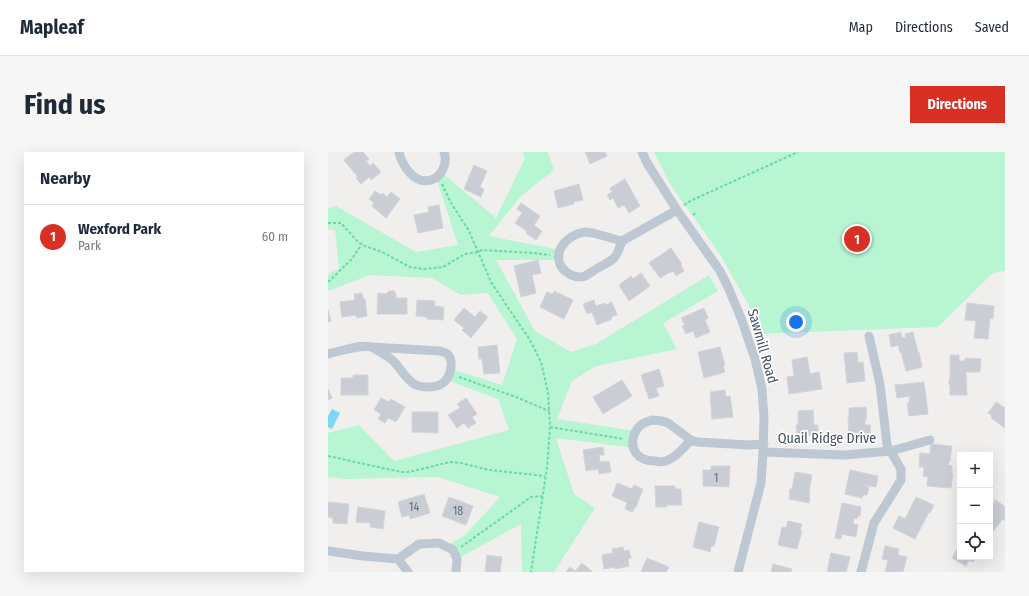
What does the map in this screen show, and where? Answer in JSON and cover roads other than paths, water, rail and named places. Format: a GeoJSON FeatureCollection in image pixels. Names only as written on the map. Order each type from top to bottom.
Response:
{"type":"FeatureCollection","features":[{"type":"Feature","properties":{"kind":"street"},"geometry":{"type":"LineString","coordinates":[[399,152],[404,165],[416,178],[424,181],[431,180],[438,176],[445,166],[446,162],[444,152]]}},
{"type":"Feature","properties":{"kind":"street","name":"Sawmill Road"},"geometry":{"type":"LineString","coordinates":[[642,152],[677,210],[720,271],[741,318],[755,359],[762,389],[764,418],[760,483],[738,572]]}},
{"type":"Feature","properties":{"kind":"street"},"geometry":{"type":"LineString","coordinates":[[622,241],[593,233],[580,233],[571,237],[563,244],[559,256],[561,267],[575,277],[584,276],[614,258],[622,241],[677,210]]}},
{"type":"Feature","properties":{"kind":"street"},"geometry":{"type":"LineString","coordinates":[[869,336],[880,384],[887,445],[891,452]]}},
{"type":"Feature","properties":{"kind":"street"},"geometry":{"type":"LineString","coordinates":[[328,354],[367,345],[391,359],[408,379],[416,385],[423,387],[434,387],[442,384],[447,380],[450,374],[450,359],[446,353],[440,351],[372,347]]}},
{"type":"Feature","properties":{"kind":"street"},"geometry":{"type":"LineString","coordinates":[[652,420],[662,421],[668,424],[691,440],[669,460],[656,462],[644,459],[636,453],[633,441],[636,431],[643,424],[652,420]]}},
{"type":"Feature","properties":{"kind":"street","name":"Quail Ridge Drive"},"geometry":{"type":"LineString","coordinates":[[691,440],[697,442],[749,445],[763,448],[844,455],[891,452],[930,440]]}},
{"type":"Feature","properties":{"kind":"street","name":"Quail Ridge Drive"},"geometry":{"type":"LineString","coordinates":[[861,572],[874,523],[901,480],[901,469],[891,452]]}},
{"type":"Feature","properties":{"kind":"street"},"geometry":{"type":"LineString","coordinates":[[328,551],[398,559],[419,544],[439,543],[453,550],[457,559],[456,572]]}},
{"type":"Feature","properties":{"kind":"street"},"geometry":{"type":"LineString","coordinates":[[398,559],[408,572]]}},
{"type":"Feature","properties":{"kind":"water"},"geometry":{"type":"Polygon","coordinates":[[[332,409],[340,413],[332,429],[328,427],[328,416],[332,409]]]}},
{"type":"Feature","properties":{"kind":"place","name":"Wexford Park"},"geometry":{"type":"Point","coordinates":[857,239]}}]}
